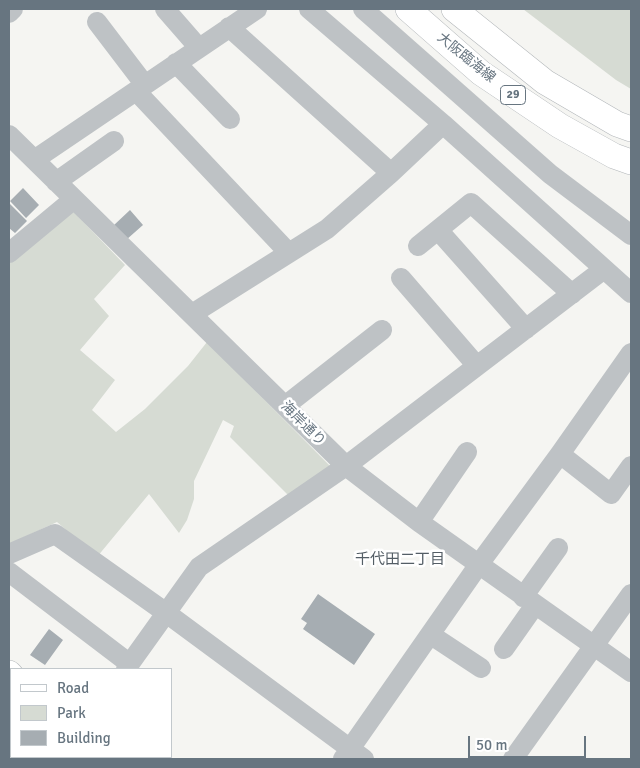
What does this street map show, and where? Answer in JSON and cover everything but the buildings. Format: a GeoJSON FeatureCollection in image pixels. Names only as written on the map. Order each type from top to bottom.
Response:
{"type":"FeatureCollection","features":[{"type":"Feature","properties":{"kind":"main road","name":"大阪臨海線"},"geometry":{"type":"LineString","coordinates":[[408,9],[481,73],[560,126],[614,156],[631,162]]}},
{"type":"Feature","properties":{"kind":"main road","name":"29"},"geometry":{"type":"LineString","coordinates":[[454,9],[545,82],[617,124],[631,129]]}},
{"type":"Feature","properties":{"kind":"street"},"geometry":{"type":"LineString","coordinates":[[9,12],[13,9]]}},
{"type":"Feature","properties":{"kind":"street"},"geometry":{"type":"LineString","coordinates":[[165,9],[199,48]]}},
{"type":"Feature","properties":{"kind":"street"},"geometry":{"type":"LineString","coordinates":[[309,9],[443,124],[631,293]]}},
{"type":"Feature","properties":{"kind":"street"},"geometry":{"type":"LineString","coordinates":[[363,9],[550,174],[631,235]]}},
{"type":"Feature","properties":{"kind":"street"},"geometry":{"type":"LineString","coordinates":[[470,9],[545,82]]}},
{"type":"Feature","properties":{"kind":"street"},"geometry":{"type":"LineString","coordinates":[[34,160],[199,48],[250,10]]}},
{"type":"Feature","properties":{"kind":"street"},"geometry":{"type":"LineString","coordinates":[[97,22],[141,88],[288,252]]}},
{"type":"Feature","properties":{"kind":"street"},"geometry":{"type":"LineString","coordinates":[[229,27],[391,173]]}},
{"type":"Feature","properties":{"kind":"street"},"geometry":{"type":"LineString","coordinates":[[176,63],[230,119]]}},
{"type":"Feature","properties":{"kind":"street"},"geometry":{"type":"LineString","coordinates":[[192,314],[326,229],[391,173],[443,124]]}},
{"type":"Feature","properties":{"kind":"street","name":"海岸通り"},"geometry":{"type":"LineString","coordinates":[[9,135],[346,466],[478,565],[631,672]]}},
{"type":"Feature","properties":{"kind":"street"},"geometry":{"type":"LineString","coordinates":[[56,182],[114,141]]}},
{"type":"Feature","properties":{"kind":"street"},"geometry":{"type":"LineString","coordinates":[[9,253],[74,199]]}},
{"type":"Feature","properties":{"kind":"street"},"geometry":{"type":"LineString","coordinates":[[418,246],[471,203],[572,294]]}},
{"type":"Feature","properties":{"kind":"street"},"geometry":{"type":"LineString","coordinates":[[438,230],[526,329]]}},
{"type":"Feature","properties":{"kind":"street"},"geometry":{"type":"LineString","coordinates":[[9,572],[128,666],[199,567],[346,466],[604,269]]}},
{"type":"Feature","properties":{"kind":"street"},"geometry":{"type":"LineString","coordinates":[[401,278],[477,366]]}},
{"type":"Feature","properties":{"kind":"street"},"geometry":{"type":"LineString","coordinates":[[290,402],[382,330]]}},
{"type":"Feature","properties":{"kind":"street"},"geometry":{"type":"LineString","coordinates":[[9,554],[55,534],[165,612],[352,756],[478,565],[560,454],[631,353]]}},
{"type":"Feature","properties":{"kind":"street"},"geometry":{"type":"LineString","coordinates":[[419,522],[468,452]]}},
{"type":"Feature","properties":{"kind":"street"},"geometry":{"type":"LineString","coordinates":[[560,454],[611,494],[631,466]]}},
{"type":"Feature","properties":{"kind":"street"},"geometry":{"type":"LineString","coordinates":[[504,649],[558,548]]}},
{"type":"Feature","properties":{"kind":"street"},"geometry":{"type":"LineString","coordinates":[[513,759],[631,594]]}},
{"type":"Feature","properties":{"kind":"street"},"geometry":{"type":"LineString","coordinates":[[431,635],[481,668]]}},
{"type":"Feature","properties":{"kind":"green space"},"geometry":{"type":"Polygon","coordinates":[[[523,9],[631,9],[631,89],[616,80],[523,9]]]}},
{"type":"Feature","properties":{"kind":"green space"},"geometry":{"type":"Polygon","coordinates":[[[69,207],[125,265],[94,299],[109,316],[80,350],[115,380],[92,410],[116,432],[145,409],[188,366],[207,342],[330,466],[289,496],[230,437],[234,426],[223,420],[194,481],[194,499],[187,520],[179,533],[149,494],[97,557],[57,522],[9,544],[9,256],[69,207]]]}},
{"type":"Feature","properties":{"kind":"district","name":"千代田二丁目"},"geometry":{"type":"Point","coordinates":[400,560]}}]}
